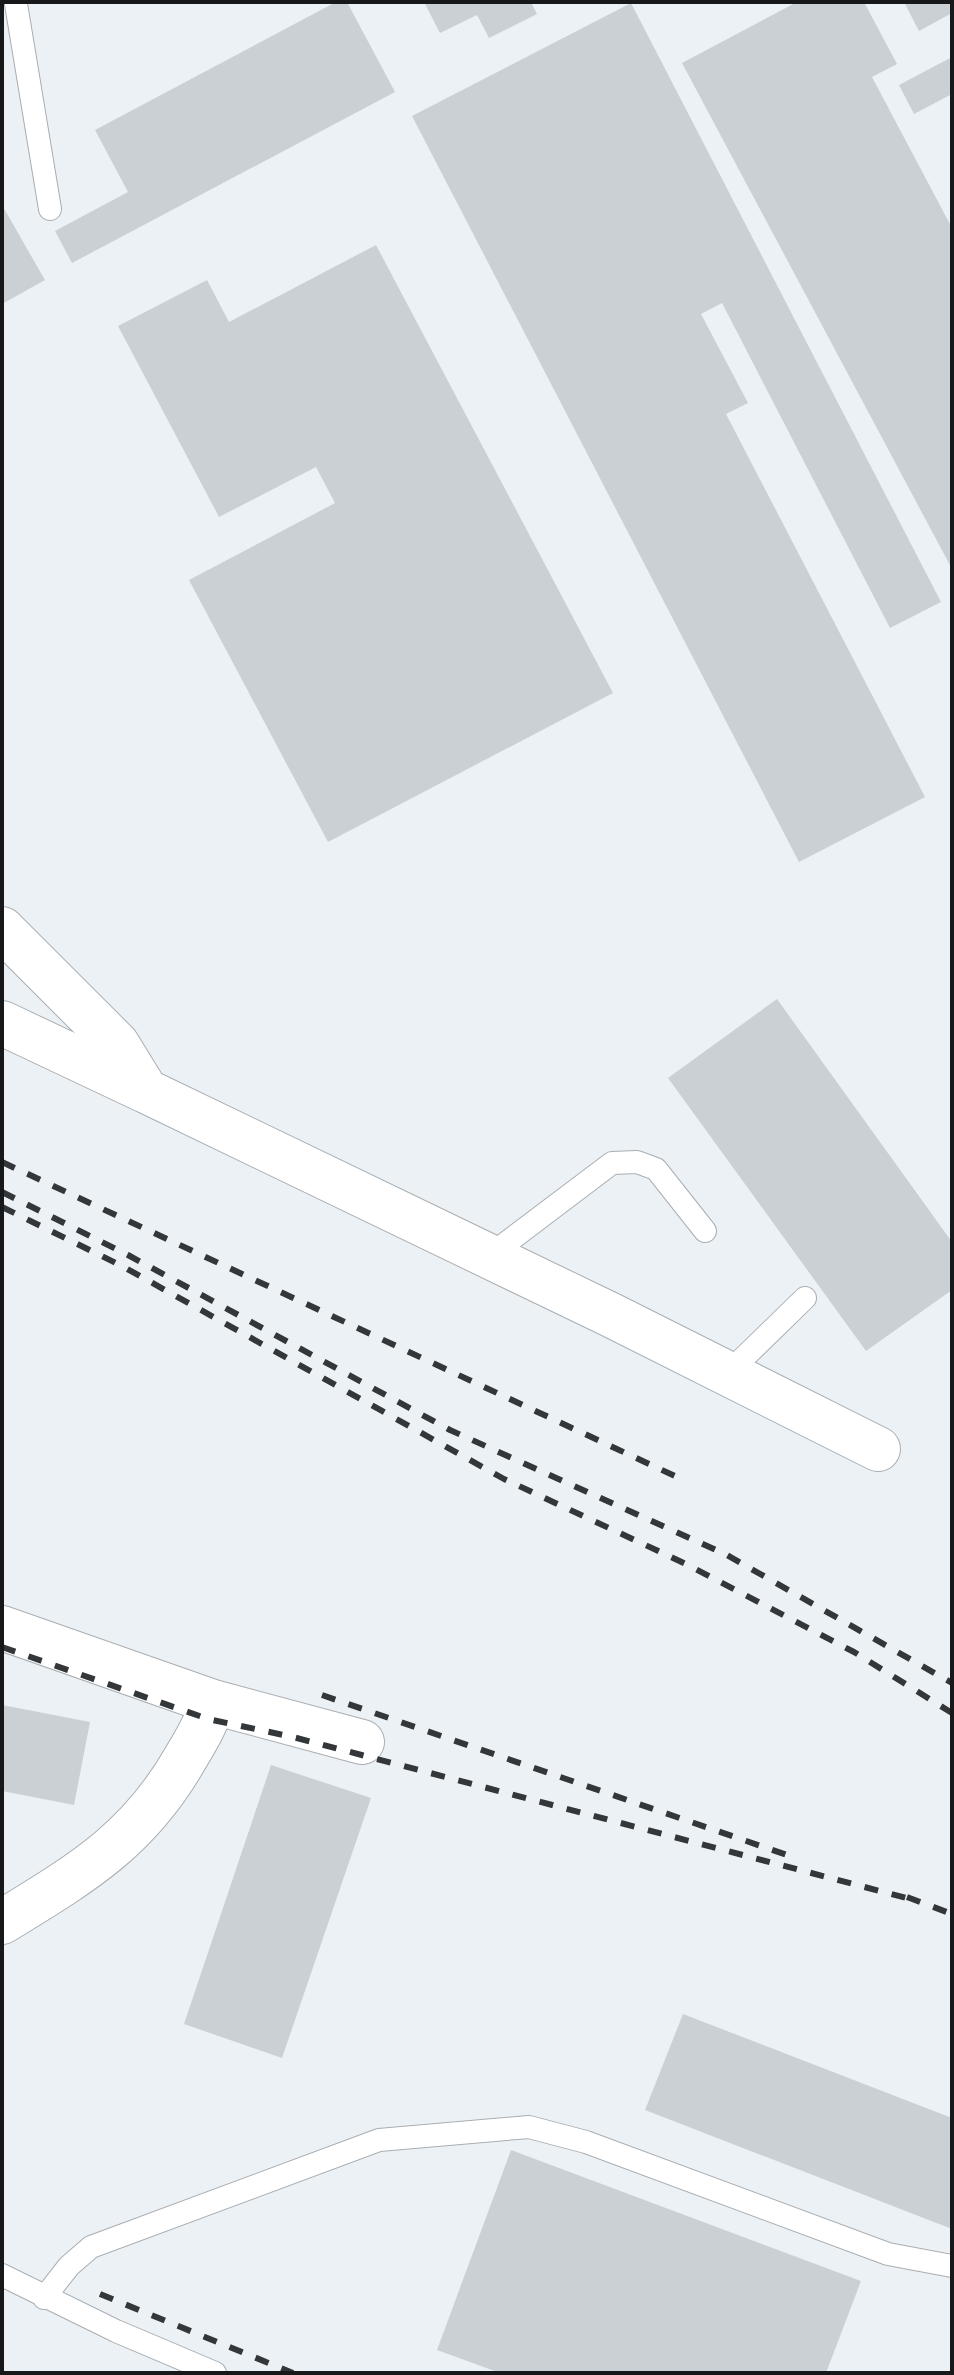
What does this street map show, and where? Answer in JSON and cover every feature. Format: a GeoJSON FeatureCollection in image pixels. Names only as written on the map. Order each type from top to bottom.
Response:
{"type":"FeatureCollection","features":[{"type":"Feature","properties":{"kind":"street"},"geometry":{"type":"LineString","coordinates":[[2,929],[117,1044],[146,1091]]}},
{"type":"Feature","properties":{"kind":"street"},"geometry":{"type":"LineString","coordinates":[[2,1023],[489,1256],[878,1449]]}},
{"type":"Feature","properties":{"kind":"street"},"geometry":{"type":"LineString","coordinates":[[2,1628],[213,1702],[362,1742]]}},
{"type":"Feature","properties":{"kind":"street"},"geometry":{"type":"LineString","coordinates":[[2,1922],[81,1871],[140,1824],[166,1792],[208,1719],[213,1702]]}},
{"type":"Feature","properties":{"kind":"lane"},"geometry":{"type":"LineString","coordinates":[[18,4],[50,209]]}},
{"type":"Feature","properties":{"kind":"lane"},"geometry":{"type":"LineString","coordinates":[[489,1256],[612,1163],[637,1162],[656,1169],[705,1231]]}},
{"type":"Feature","properties":{"kind":"lane"},"geometry":{"type":"LineString","coordinates":[[728,1373],[805,1298]]}},
{"type":"Feature","properties":{"kind":"lane"},"geometry":{"type":"LineString","coordinates":[[44,2298],[69,2266],[91,2247],[379,2140],[529,2127],[586,2142],[888,2254],[952,2266]]}},
{"type":"Feature","properties":{"kind":"lane"},"geometry":{"type":"LineString","coordinates":[[2,2275],[44,2298],[215,2373]]}},
{"type":"Feature","properties":{"kind":"building"},"geometry":{"type":"Polygon","coordinates":[[[336,2],[347,2],[395,92],[72,263],[55,231],[128,192],[95,130],[336,2]]]}},
{"type":"Feature","properties":{"kind":"building"},"geometry":{"type":"Polygon","coordinates":[[[424,2],[531,2],[537,14],[489,38],[477,15],[440,33],[424,2]]]}},
{"type":"Feature","properties":{"kind":"building"},"geometry":{"type":"Polygon","coordinates":[[[797,2],[864,2],[897,64],[872,77],[952,228],[952,569],[682,63],[797,2]]]}},
{"type":"Feature","properties":{"kind":"building"},"geometry":{"type":"Polygon","coordinates":[[[904,2],[952,2],[952,13],[919,31],[904,2]]]}},
{"type":"Feature","properties":{"kind":"building"},"geometry":{"type":"Polygon","coordinates":[[[631,3],[941,602],[890,628],[722,303],[701,314],[748,403],[726,414],[925,797],[799,862],[412,116],[631,3]]]}},
{"type":"Feature","properties":{"kind":"building"},"geometry":{"type":"Polygon","coordinates":[[[952,57],[952,94],[914,114],[899,85],[952,57]]]}},
{"type":"Feature","properties":{"kind":"building"},"geometry":{"type":"Polygon","coordinates":[[[2,205],[45,280],[2,304],[2,205]]]}},
{"type":"Feature","properties":{"kind":"building"},"geometry":{"type":"Polygon","coordinates":[[[376,245],[613,693],[328,842],[189,580],[335,503],[316,467],[219,517],[118,326],[207,280],[229,322],[376,245]]]}},
{"type":"Feature","properties":{"kind":"building"},"geometry":{"type":"Polygon","coordinates":[[[777,999],[952,1242],[952,1290],[866,1351],[668,1078],[777,999]]]}},
{"type":"Feature","properties":{"kind":"building"},"geometry":{"type":"Polygon","coordinates":[[[2,1705],[90,1722],[74,1805],[2,1791],[2,1705]]]}},
{"type":"Feature","properties":{"kind":"building"},"geometry":{"type":"Polygon","coordinates":[[[271,1765],[371,1798],[282,2058],[184,2024],[271,1765]]]}},
{"type":"Feature","properties":{"kind":"building"},"geometry":{"type":"Polygon","coordinates":[[[683,2014],[952,2118],[952,2229],[645,2110],[683,2014]]]}},
{"type":"Feature","properties":{"kind":"building"},"geometry":{"type":"Polygon","coordinates":[[[511,2150],[861,2281],[826,2373],[500,2373],[437,2350],[511,2150]]]}},
{"type":"Feature","properties":{"kind":"railway"},"geometry":{"type":"LineString","coordinates":[[2,1162],[677,1477]]}},
{"type":"Feature","properties":{"kind":"railway"},"geometry":{"type":"LineString","coordinates":[[2,1192],[128,1255],[450,1430],[725,1554],[952,1683]]}},
{"type":"Feature","properties":{"kind":"railway"},"geometry":{"type":"LineString","coordinates":[[2,1207],[122,1266],[504,1479],[686,1564],[854,1652],[952,1713]]}},
{"type":"Feature","properties":{"kind":"railway"},"geometry":{"type":"LineString","coordinates":[[2,1647],[208,1719],[293,1737],[918,1901]]}},
{"type":"Feature","properties":{"kind":"railway"},"geometry":{"type":"LineString","coordinates":[[322,1695],[790,1856]]}},
{"type":"Feature","properties":{"kind":"railway"},"geometry":{"type":"LineString","coordinates":[[907,1897],[952,1914]]}},
{"type":"Feature","properties":{"kind":"railway"},"geometry":{"type":"LineString","coordinates":[[100,2294],[293,2373]]}}]}
